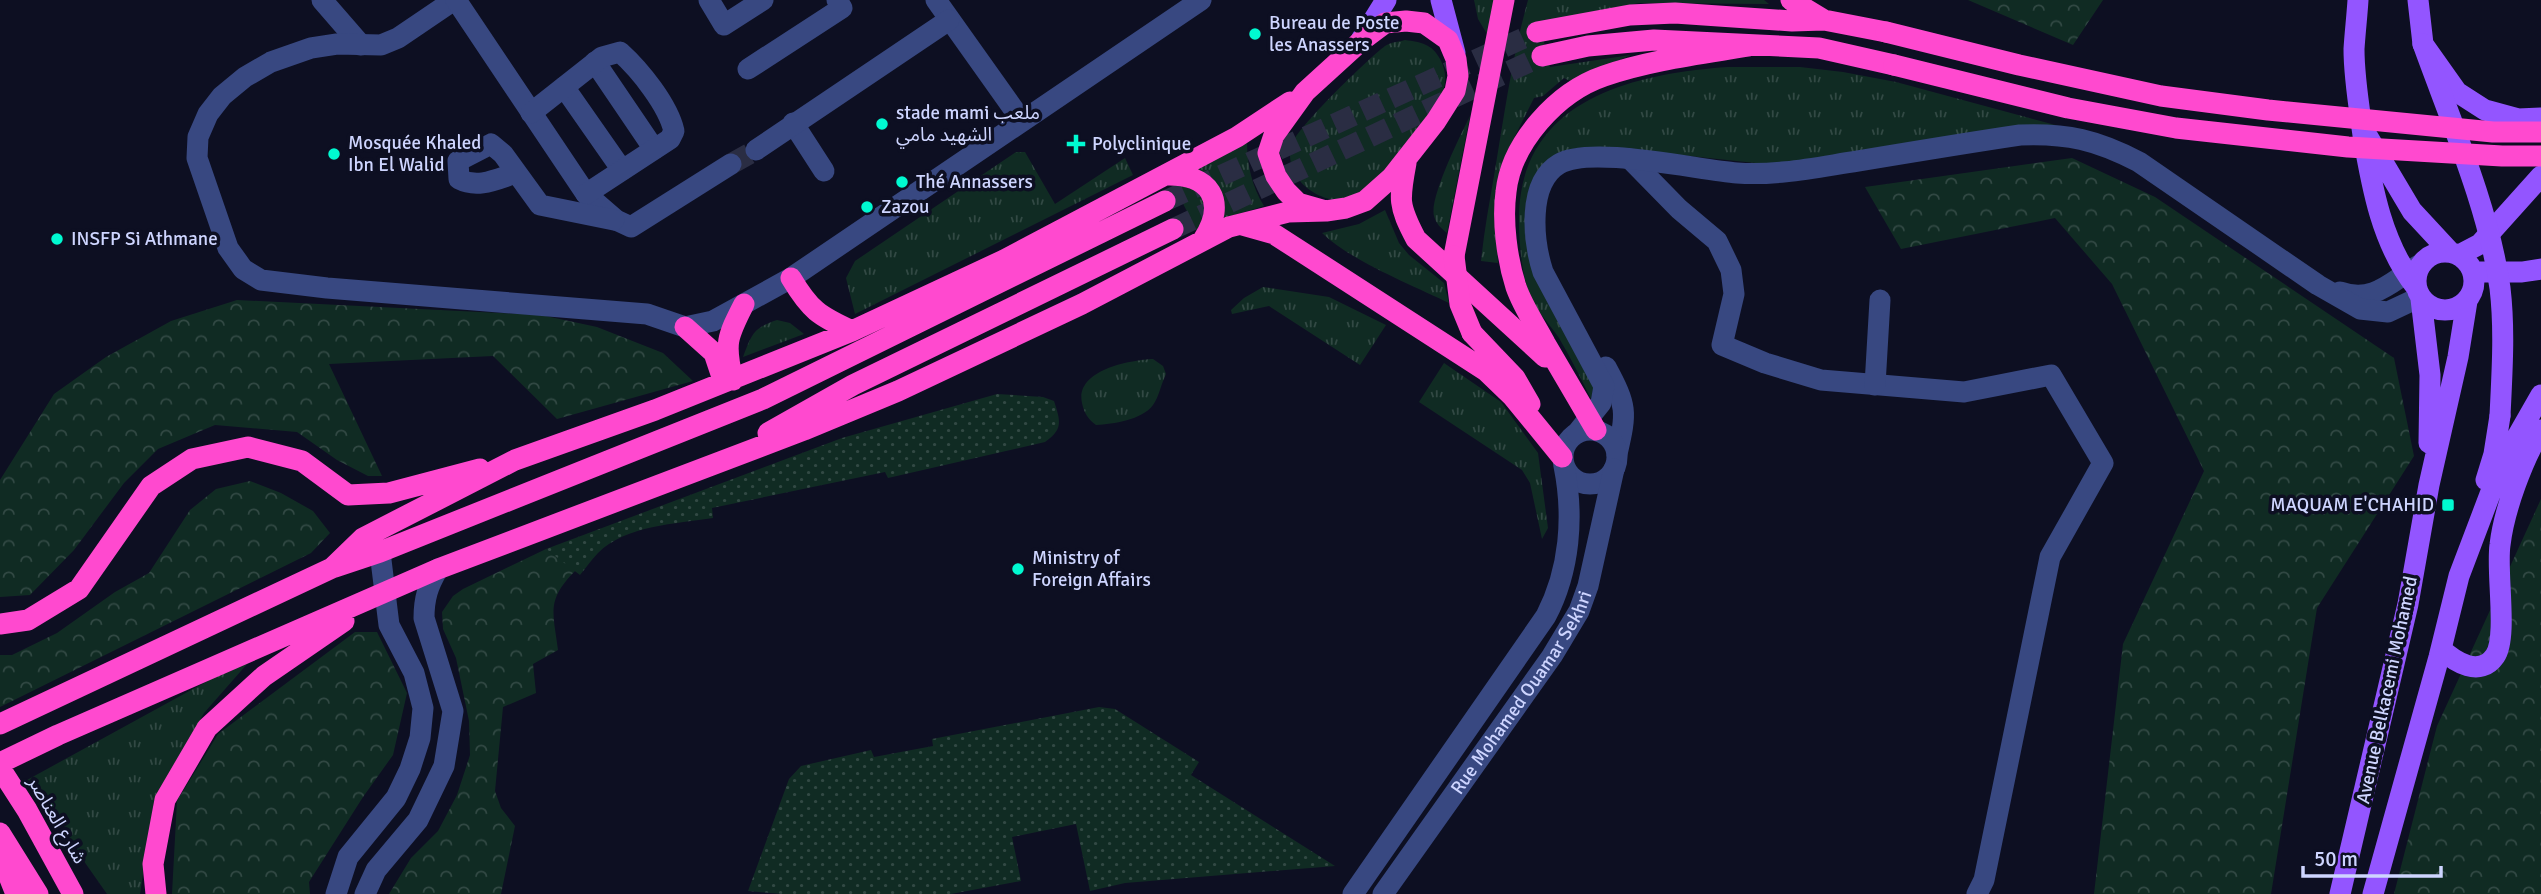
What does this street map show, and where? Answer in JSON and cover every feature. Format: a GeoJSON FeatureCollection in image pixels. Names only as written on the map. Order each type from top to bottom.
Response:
{"type":"FeatureCollection","features":[{"type":"Feature","properties":{"kind":"highway"},"geometry":{"type":"LineString","coordinates":[[1504,0],[1454,256],[1460,304],[1472,333],[1515,377],[1559,454]]}},
{"type":"Feature","properties":{"kind":"highway"},"geometry":{"type":"LineString","coordinates":[[1791,0],[1824,20]]}},
{"type":"Feature","properties":{"kind":"highway"},"geometry":{"type":"LineString","coordinates":[[1536,32],[1630,15],[1675,13],[1792,21],[1824,20],[2161,96],[2268,110],[2493,132],[2541,132]]}},
{"type":"Feature","properties":{"kind":"highway"},"geometry":{"type":"LineString","coordinates":[[0,624],[28,620],[79,589],[150,486],[192,459],[248,447],[302,461],[348,495],[389,493],[515,460],[729,382],[852,331],[1004,260],[1237,137],[1305,92],[1385,23],[1406,20],[1424,23],[1448,40],[1456,59],[1458,76],[1455,91],[1392,177],[1365,201],[1326,211],[1287,202],[1203,240],[1082,304],[898,391],[709,467],[438,569],[58,735],[0,763]]}},
{"type":"Feature","properties":{"kind":"highway"},"geometry":{"type":"LineString","coordinates":[[1542,56],[1588,46],[1654,40],[1819,48],[2067,108],[2176,128],[2348,147],[2541,156]]}},
{"type":"Feature","properties":{"kind":"highway"},"geometry":{"type":"LineString","coordinates":[[1588,427],[1526,311],[1515,285],[1508,251],[1506,191],[1516,159],[1531,130],[1553,107],[1601,76],[1642,65],[1749,46]]}},
{"type":"Feature","properties":{"kind":"highway"},"geometry":{"type":"LineString","coordinates":[[1305,92],[1274,135],[1268,153],[1287,202],[1299,246],[1311,257]]}},
{"type":"Feature","properties":{"kind":"highway"},"geometry":{"type":"LineString","coordinates":[[1406,158],[1399,197],[1405,219],[1416,239],[1532,344],[1563,376]]}},
{"type":"Feature","properties":{"kind":"highway"},"geometry":{"type":"LineString","coordinates":[[1163,175],[1180,174],[1199,179],[1209,190],[1215,215],[1203,240]]}},
{"type":"Feature","properties":{"kind":"highway"},"geometry":{"type":"LineString","coordinates":[[0,724],[332,568],[380,552],[763,399],[1165,201]]}},
{"type":"Feature","properties":{"kind":"highway"},"geometry":{"type":"LineString","coordinates":[[1240,224],[1274,234],[1486,371],[1513,397],[1559,454]]}},
{"type":"Feature","properties":{"kind":"highway"},"geometry":{"type":"LineString","coordinates":[[709,467],[853,385],[1173,229]]}},
{"type":"Feature","properties":{"kind":"highway"},"geometry":{"type":"LineString","coordinates":[[791,278],[821,317],[852,331]]}},
{"type":"Feature","properties":{"kind":"highway"},"geometry":{"type":"LineString","coordinates":[[729,382],[726,348],[732,327],[744,304]]}},
{"type":"Feature","properties":{"kind":"highway"},"geometry":{"type":"LineString","coordinates":[[685,327],[714,353],[729,382]]}},
{"type":"Feature","properties":{"kind":"highway"},"geometry":{"type":"LineString","coordinates":[[332,568],[363,537],[515,460],[621,454]]}},
{"type":"Feature","properties":{"kind":"highway"},"geometry":{"type":"LineString","coordinates":[[156,894],[153,864],[165,800],[207,728],[264,676],[386,592]]}},
{"type":"Feature","properties":{"kind":"highway","name":"شارع العناصر"},"geometry":{"type":"LineString","coordinates":[[0,768],[27,810],[73,894]]}},
{"type":"Feature","properties":{"kind":"highway"},"geometry":{"type":"LineString","coordinates":[[0,833],[37,894]]}},
{"type":"Feature","properties":{"kind":"highway"},"geometry":{"type":"LineString","coordinates":[[0,854],[16,894]]}},
{"type":"Feature","properties":{"kind":"main road"},"geometry":{"type":"LineString","coordinates":[[1361,41],[1386,0]]}},
{"type":"Feature","properties":{"kind":"main road"},"geometry":{"type":"LineString","coordinates":[[1441,0],[1456,59]]}},
{"type":"Feature","properties":{"kind":"main road"},"geometry":{"type":"LineString","coordinates":[[2358,0],[2354,48],[2356,96],[2374,198],[2386,231],[2428,305],[2444,311],[2452,310],[2467,301]]}},
{"type":"Feature","properties":{"kind":"main road"},"geometry":{"type":"LineString","coordinates":[[2372,894],[2494,454],[2500,416],[2504,352],[2500,287],[2484,217],[2423,44],[2418,0]]}},
{"type":"Feature","properties":{"kind":"main road"},"geometry":{"type":"LineString","coordinates":[[2423,44],[2457,92],[2486,110],[2518,119],[2541,118]]}},
{"type":"Feature","properties":{"kind":"main road"},"geometry":{"type":"LineString","coordinates":[[2362,126],[2412,211],[2454,254],[2465,260],[2473,272],[2474,282],[2467,301],[2456,365],[2429,485]]}},
{"type":"Feature","properties":{"kind":"main road"},"geometry":{"type":"LineString","coordinates":[[2429,485],[2430,375],[2417,284],[2433,254],[2454,254],[2480,244],[2541,176]]}},
{"type":"Feature","properties":{"kind":"main road"},"geometry":{"type":"LineString","coordinates":[[2473,272],[2522,272],[2541,269]]}},
{"type":"Feature","properties":{"kind":"main road"},"geometry":{"type":"LineString","coordinates":[[2459,576],[2493,489],[2517,437],[2541,396]]}},
{"type":"Feature","properties":{"kind":"main road"},"geometry":{"type":"LineString","coordinates":[[2441,649],[2453,660],[2470,668],[2490,663],[2497,654],[2501,643],[2498,577],[2504,519],[2535,451],[2541,429]]}},
{"type":"Feature","properties":{"kind":"main road","name":"Avenue Belkacemi Mohamed"},"geometry":{"type":"LineString","coordinates":[[2340,894],[2408,604],[2429,485]]}},
{"type":"Feature","properties":{"kind":"street"},"geometry":{"type":"LineString","coordinates":[[322,0],[361,46]]}},
{"type":"Feature","properties":{"kind":"street"},"geometry":{"type":"LineString","coordinates":[[616,220],[586,194],[455,0],[398,38],[381,45],[337,44],[311,48],[271,62],[245,77],[222,96],[208,114],[198,137],[197,158],[228,248],[243,269],[261,280],[327,288],[647,314],[685,327],[713,321],[791,278],[1201,0]]}},
{"type":"Feature","properties":{"kind":"street"},"geometry":{"type":"LineString","coordinates":[[709,0],[724,25],[762,0]]}},
{"type":"Feature","properties":{"kind":"street"},"geometry":{"type":"LineString","coordinates":[[748,69],[842,8],[837,0]]}},
{"type":"Feature","properties":{"kind":"street"},"geometry":{"type":"LineString","coordinates":[[936,0],[1022,121]]}},
{"type":"Feature","properties":{"kind":"street"},"geometry":{"type":"LineString","coordinates":[[756,150],[949,20]]}},
{"type":"Feature","properties":{"kind":"street"},"geometry":{"type":"LineString","coordinates":[[531,113],[602,57],[620,52],[631,62],[671,118],[674,131],[670,139],[586,194]]}},
{"type":"Feature","properties":{"kind":"street"},"geometry":{"type":"LineString","coordinates":[[595,62],[654,149]]}},
{"type":"Feature","properties":{"kind":"street"},"geometry":{"type":"LineString","coordinates":[[564,87],[622,170]]}},
{"type":"Feature","properties":{"kind":"street"},"geometry":{"type":"LineString","coordinates":[[793,123],[824,171]]}},
{"type":"Feature","properties":{"kind":"street"},"geometry":{"type":"LineString","coordinates":[[1353,894],[1546,615],[1557,594],[1566,551],[1570,511],[1559,454],[1567,443],[1588,427],[1603,399],[1603,382],[1543,272],[1539,258],[1534,210],[1536,198],[1547,174],[1556,165],[1576,157],[1630,159],[1710,170],[1769,173],[2021,135],[2051,134],[2082,138],[2139,162],[2318,285],[2360,309],[2388,312],[2417,284]]}},
{"type":"Feature","properties":{"kind":"street"},"geometry":{"type":"LineString","coordinates":[[1630,159],[1679,209],[1717,241],[1731,270],[1734,294],[1722,345],[1765,363],[1821,380],[1875,385],[1964,392],[2051,375],[2103,463],[2050,558],[1984,880],[1977,894]]}},
{"type":"Feature","properties":{"kind":"street"},"geometry":{"type":"LineString","coordinates":[[516,173],[540,205],[616,220],[631,227],[731,164]]}},
{"type":"Feature","properties":{"kind":"street","name":"Rue Mohamed Ouamar Sekhri"},"geometry":{"type":"LineString","coordinates":[[1383,894],[1552,656],[1579,611],[1588,586],[1625,422],[1623,402],[1536,232]]}},
{"type":"Feature","properties":{"kind":"street"},"geometry":{"type":"LineString","coordinates":[[2318,285],[2351,296],[2365,297],[2379,291],[2417,284]]}},
{"type":"Feature","properties":{"kind":"street"},"geometry":{"type":"LineString","coordinates":[[1875,385],[1880,300]]}},
{"type":"Feature","properties":{"kind":"street"},"geometry":{"type":"LineString","coordinates":[[1559,454],[1576,480],[1593,484],[1609,476],[1615,461],[1610,439],[1588,427]]}},
{"type":"Feature","properties":{"kind":"street"},"geometry":{"type":"LineString","coordinates":[[336,894],[348,857],[396,797],[410,769],[420,738],[423,708],[414,673],[389,625],[380,552]]}},
{"type":"Feature","properties":{"kind":"street"},"geometry":{"type":"LineString","coordinates":[[365,894],[376,870],[418,820],[444,766],[453,711],[424,618],[424,595],[438,569]]}},
{"type":"Feature","properties":{"kind":"green space"},"geometry":{"type":"Polygon","coordinates":[[[1474,0],[1494,0],[1487,34],[1478,19],[1474,0]]]}},
{"type":"Feature","properties":{"kind":"green space"},"geometry":{"type":"Polygon","coordinates":[[[1528,0],[1764,0],[1769,4],[1639,3],[1539,22],[1550,67],[1631,55],[1570,81],[1564,78],[1543,96],[1534,98],[1510,146],[1495,222],[1498,263],[1481,261],[1509,87],[1528,0]]]}},
{"type":"Feature","properties":{"kind":"green space"},"geometry":{"type":"Polygon","coordinates":[[[1968,0],[2103,0],[2073,45],[1968,0]]]}},
{"type":"Feature","properties":{"kind":"green space"},"geometry":{"type":"Polygon","coordinates":[[[1405,40],[1426,45],[1440,59],[1445,72],[1445,84],[1435,108],[1368,190],[1337,200],[1311,191],[1300,181],[1291,165],[1290,151],[1295,137],[1333,94],[1376,53],[1387,45],[1405,40]]]}},
{"type":"Feature","properties":{"kind":"green space"},"geometry":{"type":"Polygon","coordinates":[[[1728,67],[1800,67],[1843,72],[1896,82],[2059,126],[1833,159],[1765,164],[1604,147],[1577,148],[1559,153],[1541,168],[1527,199],[1525,227],[1596,374],[1591,399],[1555,332],[1529,294],[1521,258],[1519,229],[1524,180],[1538,147],[1559,121],[1587,101],[1619,87],[1654,77],[1728,67]]]}},
{"type":"Feature","properties":{"kind":"green space"},"geometry":{"type":"Polygon","coordinates":[[[1470,116],[1447,233],[1434,216],[1436,195],[1470,116]]]}},
{"type":"Feature","properties":{"kind":"green space"},"geometry":{"type":"Polygon","coordinates":[[[1247,142],[1251,175],[1264,206],[1221,219],[1194,170],[1247,142]]]}},
{"type":"Feature","properties":{"kind":"green space"},"geometry":{"type":"Polygon","coordinates":[[[1016,152],[1025,152],[1055,204],[1125,158],[1133,175],[855,314],[846,278],[855,261],[1016,152]]]}},
{"type":"Feature","properties":{"kind":"green space"},"geometry":{"type":"Polygon","coordinates":[[[2072,158],[2155,197],[2394,358],[2414,456],[2317,608],[2271,894],[2094,894],[2123,644],[2204,471],[2112,284],[2055,218],[1901,249],[1865,187],[2072,158]]]}},
{"type":"Feature","properties":{"kind":"green space"},"geometry":{"type":"Polygon","coordinates":[[[1173,184],[1201,191],[1209,215],[1197,231],[1173,184]]]}},
{"type":"Feature","properties":{"kind":"green space"},"geometry":{"type":"Polygon","coordinates":[[[1385,210],[1399,243],[1409,255],[1444,283],[1449,303],[1365,263],[1322,233],[1359,224],[1385,210]]]}},
{"type":"Feature","properties":{"kind":"green space"},"geometry":{"type":"Polygon","coordinates":[[[1263,287],[1329,297],[1386,325],[1360,365],[1269,306],[1232,314],[1231,310],[1244,298],[1263,287]]]}},
{"type":"Feature","properties":{"kind":"green space"},"geometry":{"type":"Polygon","coordinates":[[[237,300],[541,315],[597,327],[663,353],[693,381],[557,419],[493,356],[329,364],[382,476],[368,476],[337,460],[297,432],[215,425],[158,449],[124,483],[74,550],[30,595],[0,597],[0,480],[54,394],[106,357],[171,321],[237,300]]]}},
{"type":"Feature","properties":{"kind":"green space"},"geometry":{"type":"Polygon","coordinates":[[[777,320],[790,323],[804,334],[743,357],[754,333],[777,320]]]}},
{"type":"Feature","properties":{"kind":"green space"},"geometry":{"type":"Polygon","coordinates":[[[1153,359],[1163,366],[1166,374],[1153,405],[1135,418],[1096,425],[1085,413],[1082,403],[1082,392],[1087,382],[1106,369],[1153,359]]]}},
{"type":"Feature","properties":{"kind":"green space"},"geometry":{"type":"Polygon","coordinates":[[[1444,363],[1501,402],[1538,453],[1548,528],[1542,539],[1530,483],[1522,470],[1419,402],[1444,363]]]}},
{"type":"Feature","properties":{"kind":"green space"},"geometry":{"type":"Polygon","coordinates":[[[997,394],[1043,397],[1054,401],[1059,419],[1055,433],[1045,442],[888,478],[885,472],[712,508],[713,518],[652,527],[609,544],[580,575],[546,549],[842,438],[997,394]]]}},
{"type":"Feature","properties":{"kind":"green space"},"geometry":{"type":"Polygon","coordinates":[[[250,481],[281,493],[313,511],[330,533],[311,553],[0,707],[0,655],[12,655],[57,633],[115,592],[149,573],[190,510],[216,489],[250,481]]]}},
{"type":"Feature","properties":{"kind":"green space"},"geometry":{"type":"Polygon","coordinates":[[[2541,499],[2541,894],[2394,894],[2437,726],[2541,499]]]}},
{"type":"Feature","properties":{"kind":"green space"},"geometry":{"type":"Polygon","coordinates":[[[546,549],[576,570],[566,580],[556,598],[554,625],[558,650],[533,664],[536,693],[503,707],[495,791],[501,808],[515,826],[501,894],[389,894],[411,858],[438,831],[457,795],[470,755],[469,721],[456,658],[443,629],[442,612],[453,596],[463,589],[546,549]]]}},
{"type":"Feature","properties":{"kind":"green space"},"geometry":{"type":"Polygon","coordinates":[[[355,632],[377,632],[407,693],[393,755],[309,882],[310,894],[172,894],[177,801],[218,734],[355,632]]]}},
{"type":"Feature","properties":{"kind":"green space"},"geometry":{"type":"Polygon","coordinates":[[[255,655],[204,713],[154,801],[140,894],[107,894],[27,780],[255,655]]]}},
{"type":"Feature","properties":{"kind":"green space"},"geometry":{"type":"Polygon","coordinates":[[[1099,707],[1115,709],[1199,762],[1191,775],[1335,866],[1125,883],[1090,891],[1076,824],[1012,837],[1021,881],[951,894],[782,894],[748,891],[789,779],[801,766],[871,750],[874,757],[933,746],[932,739],[1099,707]]]}},
{"type":"Feature","properties":{"kind":"tunnel"},"geometry":{"type":"LineString","coordinates":[[1165,201],[1537,32]]}},
{"type":"Feature","properties":{"kind":"tunnel"},"geometry":{"type":"LineString","coordinates":[[1173,229],[1542,56]]}},
{"type":"Feature","properties":{"kind":"tunnel"},"geometry":{"type":"LineString","coordinates":[[731,164],[756,150]]}},
{"type":"Feature","properties":{"kind":"place","name":"Bureau de Poste les Anassers"},"geometry":{"type":"Point","coordinates":[1255,34]}},
{"type":"Feature","properties":{"kind":"place","name":"stade mami ملعب الشهيد مامي"},"geometry":{"type":"Point","coordinates":[882,124]}},
{"type":"Feature","properties":{"kind":"place","name":"Polyclinique"},"geometry":{"type":"Point","coordinates":[1076,144]}},
{"type":"Feature","properties":{"kind":"place","name":"Mosquée Khaled Ibn El Walid"},"geometry":{"type":"Point","coordinates":[334,154]}},
{"type":"Feature","properties":{"kind":"place","name":"Thé Annassers"},"geometry":{"type":"Point","coordinates":[902,182]}},
{"type":"Feature","properties":{"kind":"place","name":"Zazou"},"geometry":{"type":"Point","coordinates":[867,207]}},
{"type":"Feature","properties":{"kind":"place","name":"INSFP Si Athmane"},"geometry":{"type":"Point","coordinates":[57,239]}},
{"type":"Feature","properties":{"kind":"place","name":"MAQUAM E'CHAHID"},"geometry":{"type":"Point","coordinates":[2448,505]}},
{"type":"Feature","properties":{"kind":"place","name":"Ministry of Foreign Affairs"},"geometry":{"type":"Point","coordinates":[1018,569]}}]}
